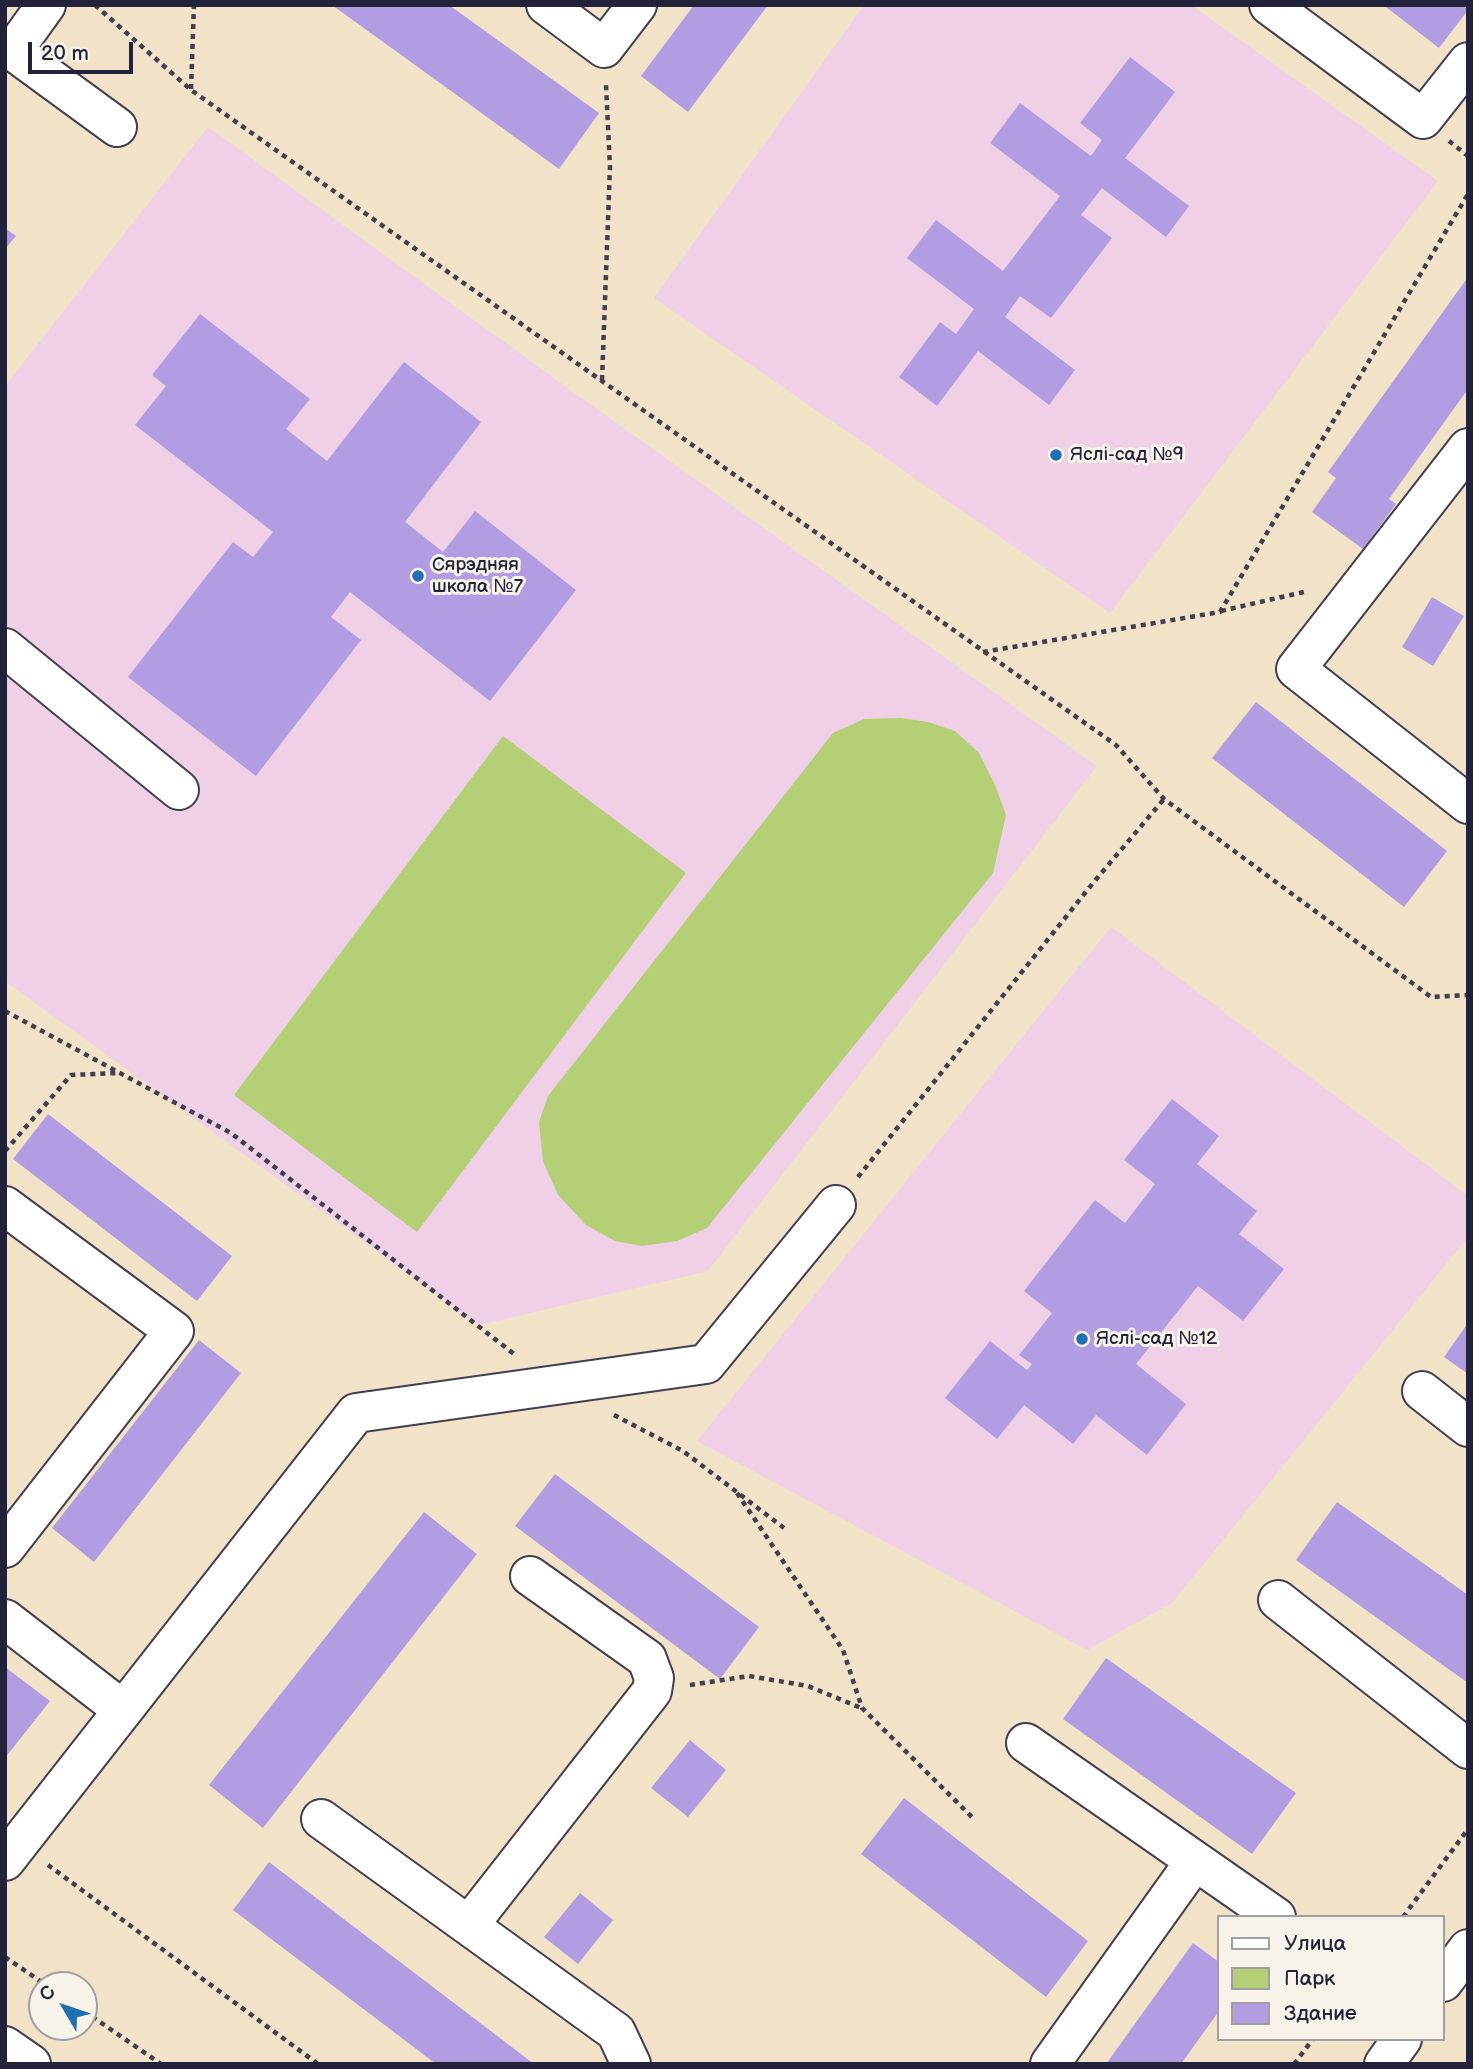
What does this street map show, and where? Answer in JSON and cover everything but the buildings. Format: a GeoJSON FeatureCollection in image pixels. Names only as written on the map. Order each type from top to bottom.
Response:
{"type":"FeatureCollection","features":[{"type":"Feature","properties":{"kind":"street"},"geometry":{"type":"LineString","coordinates":[[46,5],[13,51],[117,127]]}},
{"type":"Feature","properties":{"kind":"street"},"geometry":{"type":"LineString","coordinates":[[546,5],[604,48],[636,5]]}},
{"type":"Feature","properties":{"kind":"street"},"geometry":{"type":"LineString","coordinates":[[1269,5],[1423,119],[1468,62]]}},
{"type":"Feature","properties":{"kind":"street"},"geometry":{"type":"LineString","coordinates":[[1468,448],[1296,669],[1468,804]]}},
{"type":"Feature","properties":{"kind":"street"},"geometry":{"type":"LineString","coordinates":[[5,648],[180,790]]}},
{"type":"Feature","properties":{"kind":"street"},"geometry":{"type":"LineString","coordinates":[[12,1852],[356,1413],[706,1364],[836,1205]]}},
{"type":"Feature","properties":{"kind":"street"},"geometry":{"type":"LineString","coordinates":[[5,1206],[174,1331],[5,1548]]}},
{"type":"Feature","properties":{"kind":"street"},"geometry":{"type":"LineString","coordinates":[[1422,1391],[1468,1427]]}},
{"type":"Feature","properties":{"kind":"street"},"geometry":{"type":"LineString","coordinates":[[469,1925],[652,1691],[654,1678],[648,1659],[530,1576]]}},
{"type":"Feature","properties":{"kind":"street"},"geometry":{"type":"LineString","coordinates":[[1278,1600],[1468,1749]]}},
{"type":"Feature","properties":{"kind":"street"},"geometry":{"type":"LineString","coordinates":[[5,1619],[123,1710]]}},
{"type":"Feature","properties":{"kind":"street"},"geometry":{"type":"LineString","coordinates":[[1026,1743],[1273,1915]]}},
{"type":"Feature","properties":{"kind":"street"},"geometry":{"type":"LineString","coordinates":[[321,1819],[617,2032],[631,2064]]}},
{"type":"Feature","properties":{"kind":"street"},"geometry":{"type":"LineString","coordinates":[[1050,2064],[1195,1861]]}},
{"type":"Feature","properties":{"kind":"street"},"geometry":{"type":"LineString","coordinates":[[1445,1979],[1468,1949]]}},
{"type":"Feature","properties":{"kind":"street"},"geometry":{"type":"LineString","coordinates":[[1384,2064],[1401,2041]]}},
{"type":"Feature","properties":{"kind":"street"},"geometry":{"type":"LineString","coordinates":[[5,2046],[31,2064]]}},
{"type":"Feature","properties":{"kind":"path"},"geometry":{"type":"LineString","coordinates":[[95,5],[191,90],[1116,745],[1164,799],[1431,997],[1468,995]]}},
{"type":"Feature","properties":{"kind":"path"},"geometry":{"type":"LineString","coordinates":[[191,90],[194,5]]}},
{"type":"Feature","properties":{"kind":"path"},"geometry":{"type":"LineString","coordinates":[[602,381],[610,167],[604,48]]}},
{"type":"Feature","properties":{"kind":"path"},"geometry":{"type":"LineString","coordinates":[[1220,612],[1468,194]]}},
{"type":"Feature","properties":{"kind":"path"},"geometry":{"type":"LineString","coordinates":[[983,652],[1220,612],[1366,578]]}},
{"type":"Feature","properties":{"kind":"path"},"geometry":{"type":"LineString","coordinates":[[836,1205],[1093,883],[1164,799]]}},
{"type":"Feature","properties":{"kind":"path"},"geometry":{"type":"LineString","coordinates":[[5,1011],[231,1133],[554,1385]]}},
{"type":"Feature","properties":{"kind":"path"},"geometry":{"type":"LineString","coordinates":[[5,1151],[71,1075],[120,1073]]}},
{"type":"Feature","properties":{"kind":"path"},"geometry":{"type":"LineString","coordinates":[[613,1415],[683,1451],[784,1528]]}},
{"type":"Feature","properties":{"kind":"path"},"geometry":{"type":"LineString","coordinates":[[735,1490],[843,1650],[862,1708]]}},
{"type":"Feature","properties":{"kind":"path"},"geometry":{"type":"LineString","coordinates":[[652,1691],[749,1676],[808,1686],[862,1708],[975,1820]]}},
{"type":"Feature","properties":{"kind":"path"},"geometry":{"type":"LineString","coordinates":[[1404,1915],[1468,1829]]}},
{"type":"Feature","properties":{"kind":"path"},"geometry":{"type":"LineString","coordinates":[[12,1852],[318,2064]]}},
{"type":"Feature","properties":{"kind":"path"},"geometry":{"type":"LineString","coordinates":[[5,1957],[28,1973]]}},
{"type":"Feature","properties":{"kind":"path"},"geometry":{"type":"LineString","coordinates":[[98,2021],[161,2064]]}},
{"type":"Feature","properties":{"kind":"path"},"geometry":{"type":"LineString","coordinates":[[1294,2064],[1311,2041]]}},
{"type":"Feature","properties":{"kind":"shaded area","name":"Яслі-сад №9"},"geometry":{"type":"Polygon","coordinates":[[[864,5],[1191,5],[1438,181],[1110,613],[654,298],[864,5]]]}},
{"type":"Feature","properties":{"kind":"shaded area","name":"Сярэдняя школа №7"},"geometry":{"type":"Polygon","coordinates":[[[208,127],[1097,766],[708,1271],[479,1325],[5,981],[5,386],[208,127]]]}},
{"type":"Feature","properties":{"kind":"shaded area","name":"Яслі-сад №12"},"geometry":{"type":"Polygon","coordinates":[[[1111,927],[1468,1196],[1468,1237],[1172,1603],[1087,1650],[697,1441],[1111,927]]]}},
{"type":"Feature","properties":{"kind":"green space"},"geometry":{"type":"Polygon","coordinates":[[[901,718],[928,722],[955,731],[979,753],[1006,815],[993,873],[707,1228],[677,1241],[642,1246],[615,1241],[586,1225],[558,1195],[543,1161],[539,1122],[548,1096],[833,733],[864,719],[901,718]]]}},
{"type":"Feature","properties":{"kind":"green space"},"geometry":{"type":"Polygon","coordinates":[[[503,736],[686,873],[417,1232],[234,1095],[503,736]]]}},
{"type":"Feature","properties":{"kind":"place","name":"Яслі-сад №9"},"geometry":{"type":"Point","coordinates":[1056,455]}},
{"type":"Feature","properties":{"kind":"place","name":"Сярэдняя школа №7"},"geometry":{"type":"Point","coordinates":[418,576]}},
{"type":"Feature","properties":{"kind":"place","name":"Яслі-сад №12"},"geometry":{"type":"Point","coordinates":[1082,1339]}}]}
